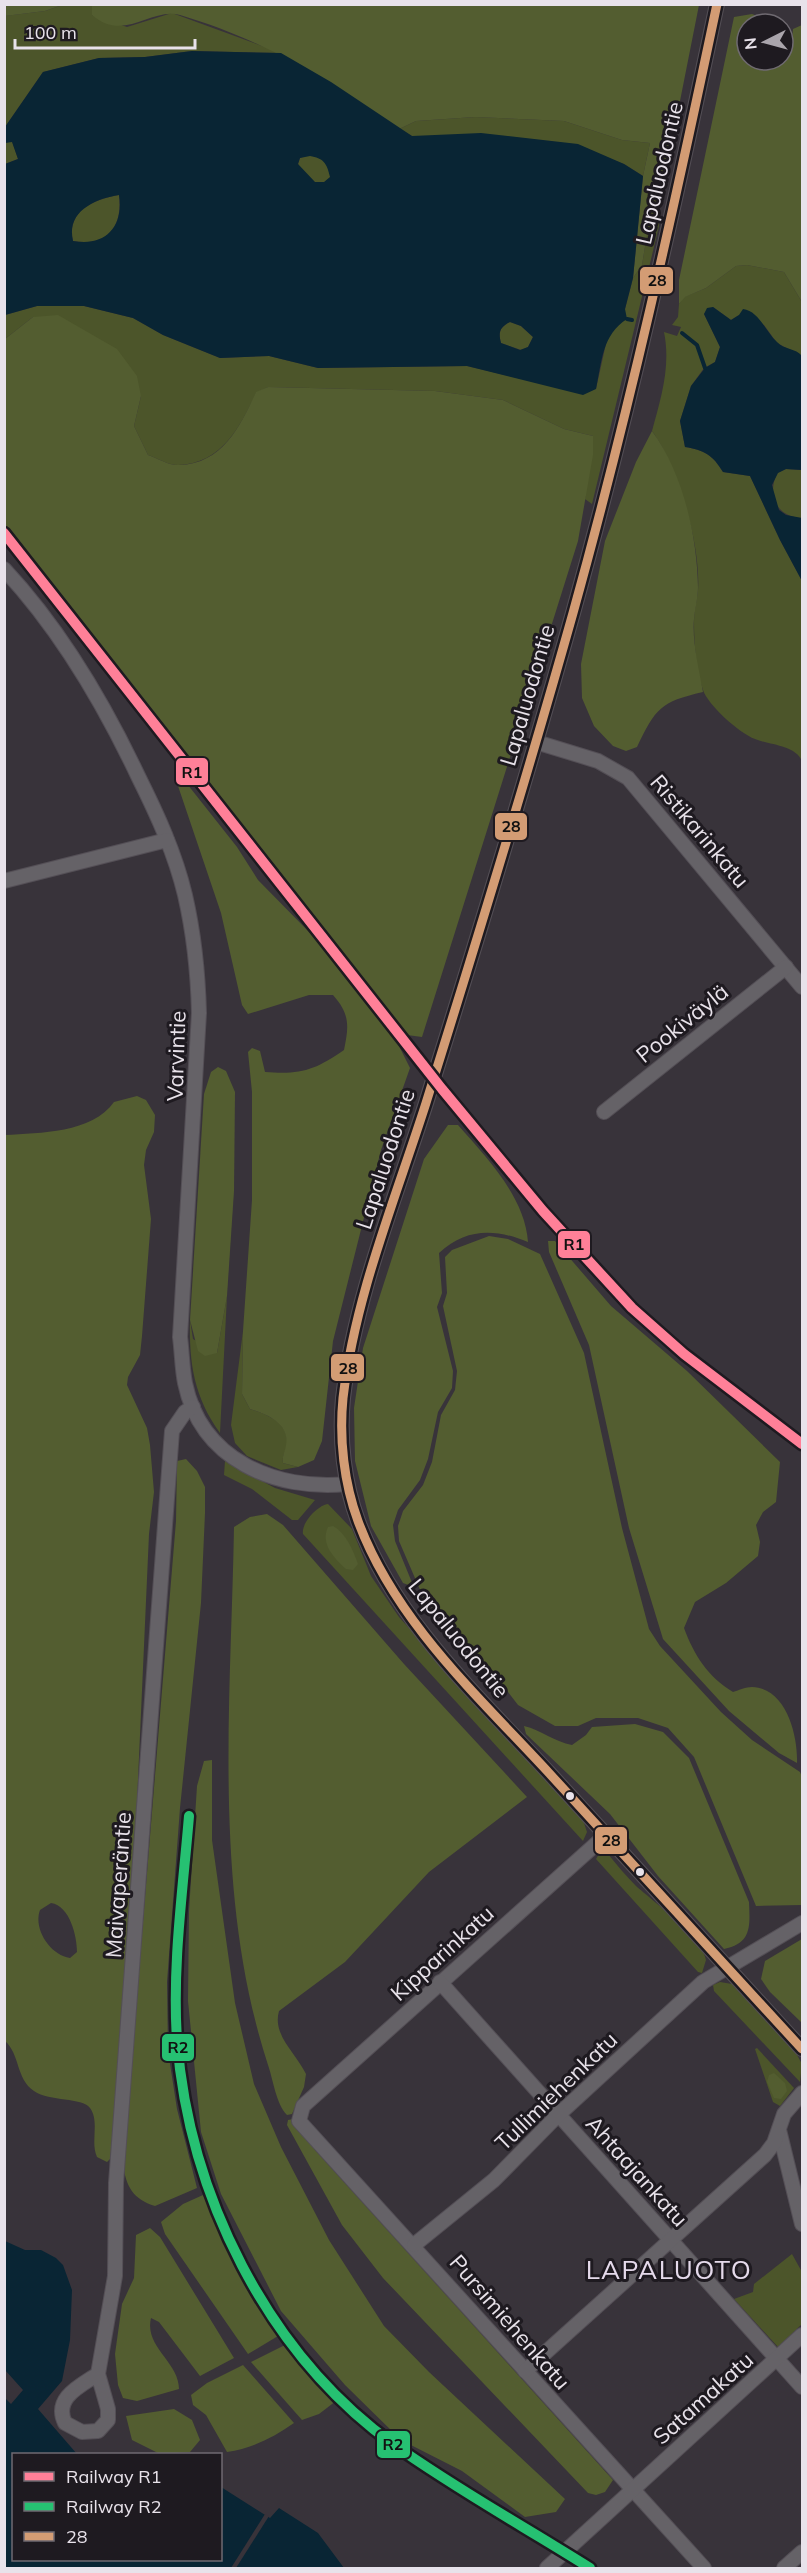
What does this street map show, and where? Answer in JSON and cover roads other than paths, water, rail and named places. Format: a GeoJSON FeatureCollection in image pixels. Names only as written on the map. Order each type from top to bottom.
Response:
{"type":"FeatureCollection","features":[{"type":"Feature","properties":{"kind":"street","name":"Lapaluodontie"},"geometry":{"type":"LineString","coordinates":[[717,4],[622,427],[536,742],[447,1035],[366,1288],[353,1341],[342,1404],[342,1431],[347,1484],[366,1542],[398,1600],[469,1687],[802,2049]]}},
{"type":"Feature","properties":{"kind":"street","name":"Varvintie"},"geometry":{"type":"LineString","coordinates":[[4,569],[41,612],[82,672],[122,741],[167,840],[185,893],[198,969],[199,1054],[180,1337],[185,1383],[193,1407],[214,1439],[246,1466],[279,1480],[308,1486],[347,1484]]}},
{"type":"Feature","properties":{"kind":"street","name":"Ristikarinkatu"},"geometry":{"type":"LineString","coordinates":[[536,742],[598,761],[628,778],[802,987]]}},
{"type":"Feature","properties":{"kind":"street"},"geometry":{"type":"LineString","coordinates":[[4,880],[167,840]]}},
{"type":"Feature","properties":{"kind":"street","name":"Pookiväylä"},"geometry":{"type":"LineString","coordinates":[[604,1112],[786,967]]}},
{"type":"Feature","properties":{"kind":"street","name":"Maivaperäntie"},"geometry":{"type":"LineString","coordinates":[[98,2374],[115,2276],[116,2183],[172,1431],[184,1412],[193,1407]]}},
{"type":"Feature","properties":{"kind":"street","name":"Kipparinkatu"},"geometry":{"type":"LineString","coordinates":[[308,2102],[606,1835]]}},
{"type":"Feature","properties":{"kind":"street","name":"Tullimiehenkatu"},"geometry":{"type":"LineString","coordinates":[[414,2246],[494,2181],[558,2115],[703,1982],[802,1923]]}},
{"type":"Feature","properties":{"kind":"street","name":"Ahtaajankatu"},"geometry":{"type":"LineString","coordinates":[[440,1982],[802,2387]]}},
{"type":"Feature","properties":{"kind":"street"},"geometry":{"type":"LineString","coordinates":[[525,2371],[765,2155],[774,2142],[784,2114],[802,2092]]}},
{"type":"Feature","properties":{"kind":"street","name":"Pursimiehenkatu"},"geometry":{"type":"LineString","coordinates":[[308,2102],[299,2115],[304,2128],[414,2246],[631,2490],[704,2568]]}},
{"type":"Feature","properties":{"kind":"street"},"geometry":{"type":"LineString","coordinates":[[778,2128],[802,2224]]}},
{"type":"Feature","properties":{"kind":"street","name":"Satamakatu"},"geometry":{"type":"LineString","coordinates":[[547,2568],[802,2335]]}},
{"type":"Feature","properties":{"kind":"street"},"geometry":{"type":"LineString","coordinates":[[784,2568],[802,2552]]}},
{"type":"Feature","properties":{"kind":"water"},"geometry":{"type":"Polygon","coordinates":[[[192,51],[281,53],[331,82],[412,136],[481,133],[578,144],[624,164],[643,176],[633,278],[625,309],[627,319],[612,333],[604,349],[596,389],[583,395],[467,366],[318,368],[269,356],[220,358],[163,335],[133,318],[84,306],[37,306],[5,315],[5,164],[18,159],[12,142],[5,143],[5,127],[43,72],[99,58],[145,57],[192,51]],[[310,156],[300,158],[298,164],[315,182],[324,182],[330,177],[326,165],[318,158],[310,156]],[[119,195],[92,204],[78,215],[72,231],[73,241],[94,241],[110,232],[115,225],[120,206],[119,195]],[[510,322],[501,330],[501,343],[520,350],[528,347],[533,337],[521,326],[510,322]]]}},
{"type":"Feature","properties":{"kind":"water"},"geometry":{"type":"Polygon","coordinates":[[[713,307],[731,320],[743,309],[749,311],[758,318],[780,345],[802,356],[802,470],[786,469],[778,473],[772,485],[779,510],[786,515],[802,518],[802,581],[750,476],[723,472],[716,461],[707,454],[685,447],[680,421],[691,386],[705,368],[715,362],[720,347],[704,314],[707,308],[713,307]]]}},
{"type":"Feature","properties":{"kind":"water"},"geometry":{"type":"Polygon","coordinates":[[[5,2241],[25,2250],[41,2250],[56,2258],[63,2265],[72,2290],[70,2340],[62,2381],[38,2409],[76,2453],[12,2453],[12,2561],[222,2561],[222,2488],[270,2518],[279,2508],[318,2533],[344,2568],[5,2568],[5,2398],[11,2404],[23,2390],[5,2370],[5,2241]]]}},
{"type":"Feature","properties":{"kind":"waterway"},"geometry":{"type":"LineString","coordinates":[[627,319],[632,320]]}},
{"type":"Feature","properties":{"kind":"waterway"},"geometry":{"type":"LineString","coordinates":[[682,333],[697,345],[705,368]]}},
{"type":"Feature","properties":{"kind":"rail line","name":"R1"},"geometry":{"type":"LineString","coordinates":[[4,533],[442,1089],[543,1211],[632,1308],[684,1354],[802,1444]]}},
{"type":"Feature","properties":{"kind":"rail line","name":"R2"},"geometry":{"type":"LineString","coordinates":[[189,1816],[177,1956],[177,2040],[185,2098],[198,2155],[217,2211],[242,2265],[272,2316],[307,2364],[348,2407],[417,2461],[590,2568]]}},
{"type":"Feature","properties":{"kind":"district","name":"LAPALUOTO"},"geometry":{"type":"Point","coordinates":[669,2270]}}]}
